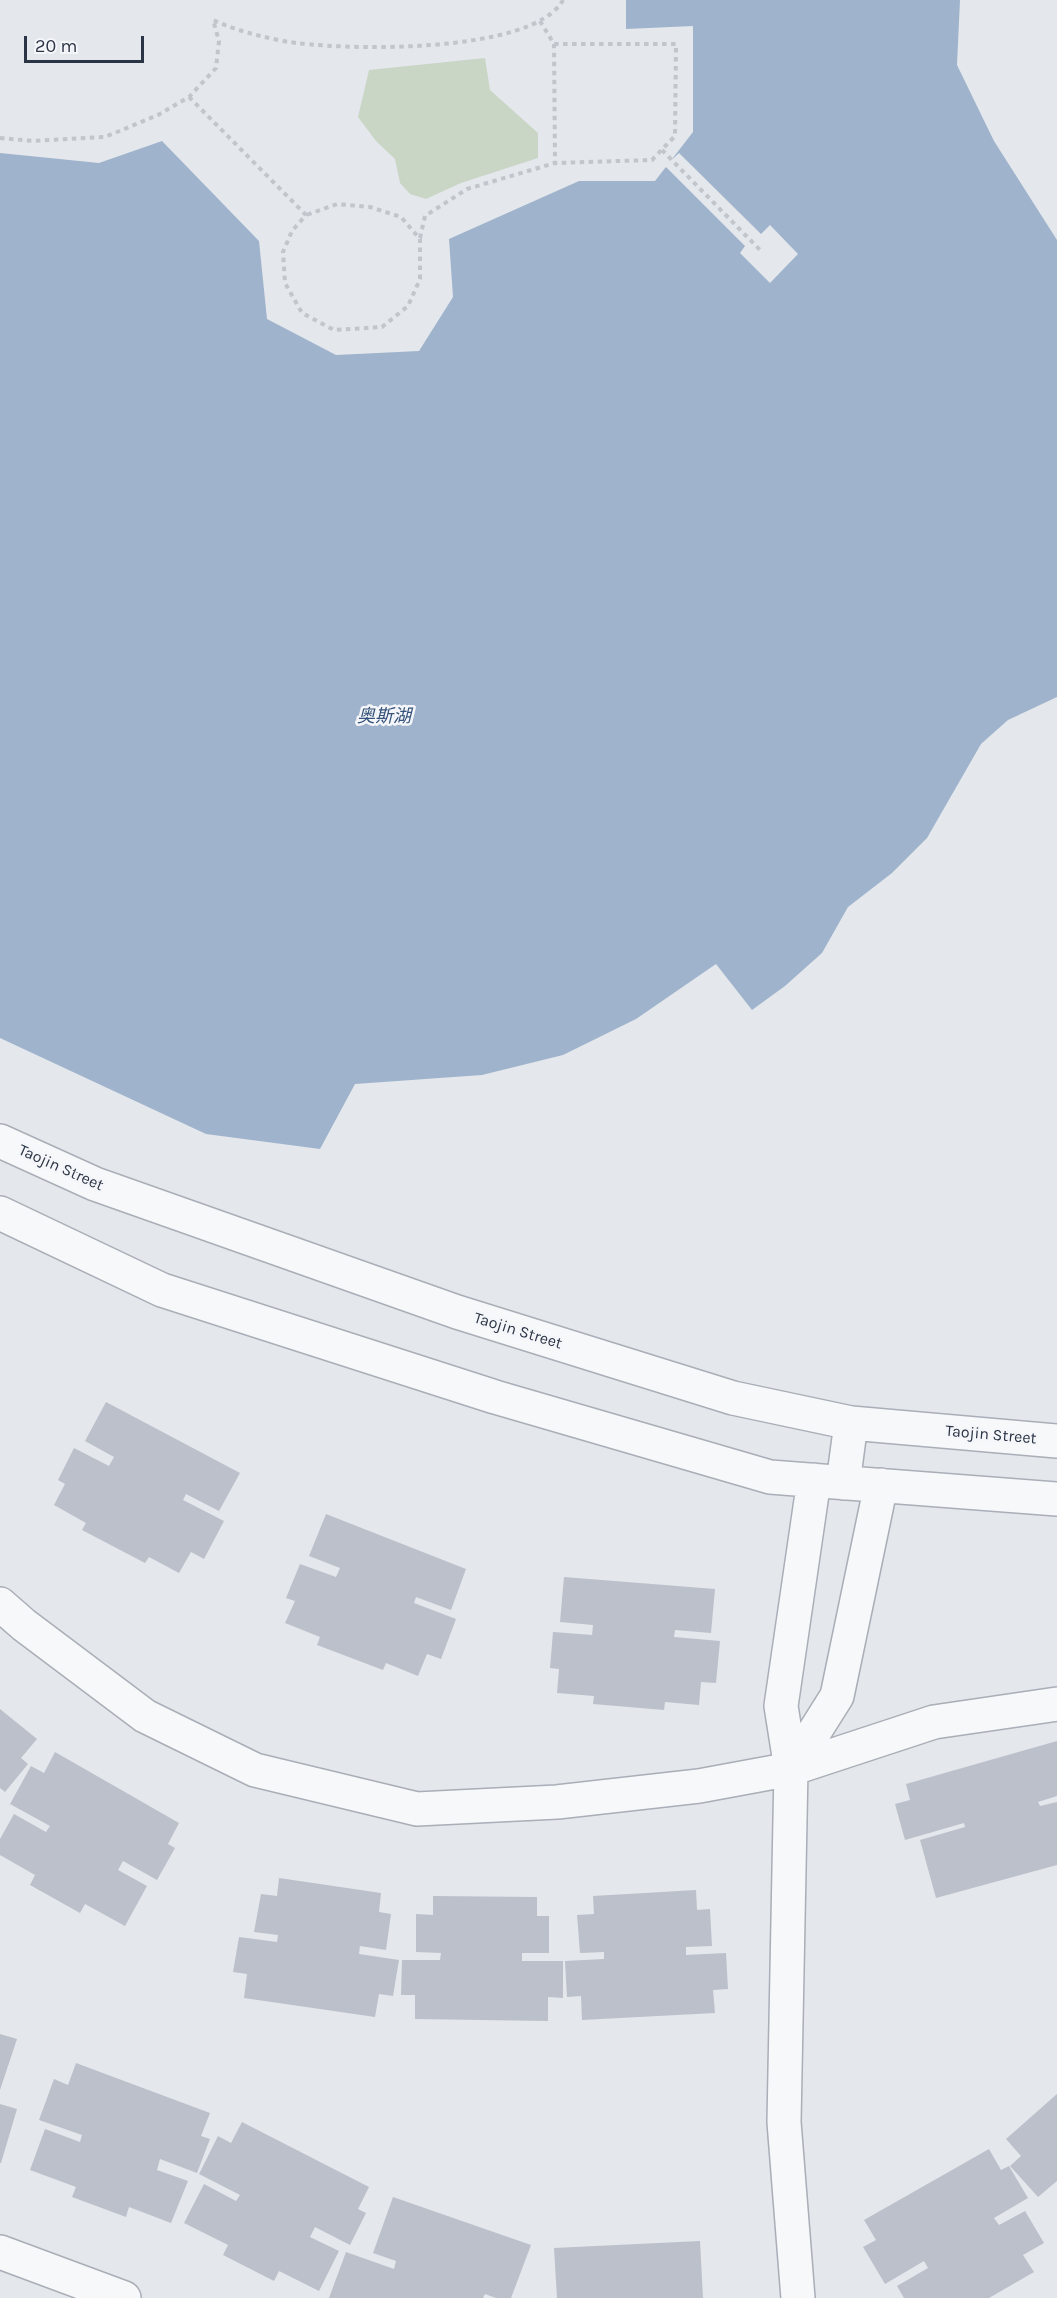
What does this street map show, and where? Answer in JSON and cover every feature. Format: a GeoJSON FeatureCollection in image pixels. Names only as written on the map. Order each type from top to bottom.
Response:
{"type":"FeatureCollection","features":[{"type":"Feature","properties":{"kind":"street","name":"Taojin Street"},"geometry":{"type":"LineString","coordinates":[[0,1141],[95,1184],[457,1312],[733,1398],[851,1423],[1057,1441]]}},
{"type":"Feature","properties":{"kind":"street"},"geometry":{"type":"LineString","coordinates":[[0,1213],[162,1290],[495,1397],[770,1477],[1057,1499]]}},
{"type":"Feature","properties":{"kind":"street"},"geometry":{"type":"LineString","coordinates":[[798,2298],[784,2122],[791,1769],[781,1706],[829,1481],[851,1423]]}},
{"type":"Feature","properties":{"kind":"street"},"geometry":{"type":"LineString","coordinates":[[791,1769],[837,1696],[881,1485]]}},
{"type":"Feature","properties":{"kind":"street"},"geometry":{"type":"LineString","coordinates":[[0,1604],[24,1625],[146,1716],[255,1770],[417,1809],[557,1802],[699,1786],[791,1769],[934,1722],[1057,1704]]}},
{"type":"Feature","properties":{"kind":"street"},"geometry":{"type":"LineString","coordinates":[[0,2252],[124,2298]]}},
{"type":"Feature","properties":{"kind":"path"},"geometry":{"type":"LineString","coordinates":[[0,138],[33,141],[105,137],[158,115],[189,97],[216,68],[219,41],[213,20],[234,30],[284,41],[350,48],[427,46],[489,39],[540,21],[564,0]]}},
{"type":"Feature","properties":{"kind":"path"},"geometry":{"type":"LineString","coordinates":[[540,21],[554,44],[555,163]]}},
{"type":"Feature","properties":{"kind":"path"},"geometry":{"type":"LineString","coordinates":[[420,239],[401,217],[370,207],[337,204],[306,215],[292,231],[284,252],[285,283],[302,313],[334,330],[382,327],[408,306],[420,279],[420,239],[424,216],[467,189],[555,163],[652,160],[675,136],[676,44],[554,44]]}},
{"type":"Feature","properties":{"kind":"path"},"geometry":{"type":"LineString","coordinates":[[189,97],[306,215]]}},
{"type":"Feature","properties":{"kind":"path"},"geometry":{"type":"LineString","coordinates":[[662,150],[762,252]]}},
{"type":"Feature","properties":{"kind":"green space"},"geometry":{"type":"Polygon","coordinates":[[[485,58],[490,90],[538,133],[538,158],[461,183],[426,199],[410,194],[400,183],[395,159],[376,141],[358,117],[369,70],[485,58]]]}},
{"type":"Feature","properties":{"kind":"water","name":"奥斯湖"},"geometry":{"type":"Polygon","coordinates":[[[626,0],[960,0],[957,65],[994,141],[1057,240],[1057,697],[1008,720],[981,744],[927,838],[892,873],[848,907],[822,953],[785,986],[752,1010],[716,964],[636,1019],[563,1055],[482,1075],[355,1084],[320,1149],[206,1134],[0,1038],[0,153],[99,163],[162,141],[259,241],[267,319],[336,355],[419,351],[453,297],[449,239],[579,181],[655,181],[693,132],[693,26],[626,29],[626,0]]]}},
{"type":"Feature","properties":{"kind":"pier"},"geometry":{"type":"Polygon","coordinates":[[[679,153],[761,234],[770,225],[798,254],[770,283],[740,253],[745,246],[665,166],[679,153]]]}},
{"type":"Feature","properties":{"kind":"building"},"geometry":{"type":"Polygon","coordinates":[[[106,1402],[240,1473],[219,1511],[186,1494],[183,1500],[224,1521],[204,1559],[191,1552],[179,1573],[149,1557],[145,1563],[82,1530],[86,1523],[54,1505],[65,1484],[58,1480],[74,1448],[109,1466],[114,1457],[85,1441],[106,1402]]]}},
{"type":"Feature","properties":{"kind":"building"},"geometry":{"type":"Polygon","coordinates":[[[326,1514],[466,1569],[451,1610],[416,1597],[414,1603],[456,1619],[441,1659],[427,1654],[418,1676],[386,1663],[383,1670],[317,1645],[320,1637],[285,1623],[295,1601],[286,1598],[300,1564],[336,1577],[340,1568],[309,1556],[326,1514]]]}},
{"type":"Feature","properties":{"kind":"building"},"geometry":{"type":"Polygon","coordinates":[[[564,1577],[715,1589],[711,1633],[675,1630],[674,1637],[720,1641],[716,1683],[701,1682],[699,1705],[665,1702],[664,1710],[593,1704],[594,1696],[557,1693],[559,1669],[550,1668],[553,1632],[592,1635],[593,1625],[560,1622],[564,1577]]]}},
{"type":"Feature","properties":{"kind":"building"},"geometry":{"type":"Polygon","coordinates":[[[0,1709],[37,1739],[21,1758],[28,1764],[5,1792],[0,1788],[0,1709]]]}},
{"type":"Feature","properties":{"kind":"building"},"geometry":{"type":"Polygon","coordinates":[[[1057,1741],[1057,1796],[1038,1802],[1040,1806],[1057,1802],[1057,1865],[936,1898],[920,1840],[965,1827],[964,1823],[905,1840],[895,1804],[910,1800],[906,1784],[1057,1741]]]}},
{"type":"Feature","properties":{"kind":"building"},"geometry":{"type":"Polygon","coordinates":[[[55,1752],[179,1823],[168,1844],[175,1848],[157,1880],[123,1861],[118,1870],[147,1886],[125,1926],[85,1904],[80,1913],[30,1885],[35,1875],[0,1855],[0,1839],[14,1814],[46,1832],[50,1826],[10,1804],[31,1766],[44,1773],[55,1752]]]}},
{"type":"Feature","properties":{"kind":"building"},"geometry":{"type":"Polygon","coordinates":[[[279,1878],[381,1893],[379,1912],[391,1914],[386,1950],[360,1946],[359,1954],[399,1960],[393,1996],[379,1994],[375,2017],[244,1998],[247,1974],[233,1972],[239,1937],[277,1942],[278,1935],[254,1932],[261,1894],[277,1896],[279,1878]]]}},
{"type":"Feature","properties":{"kind":"building"},"geometry":{"type":"Polygon","coordinates":[[[696,1890],[697,1910],[710,1909],[712,1946],[686,1947],[686,1955],[726,1953],[728,1989],[713,1990],[715,2013],[582,2020],[581,1996],[567,1997],[565,1961],[604,1959],[604,1952],[580,1953],[577,1915],[594,1914],[593,1896],[696,1890]]]}},
{"type":"Feature","properties":{"kind":"building"},"geometry":{"type":"Polygon","coordinates":[[[433,1896],[537,1897],[537,1916],[549,1916],[549,1953],[522,1953],[522,1961],[563,1961],[563,1998],[548,1997],[548,2021],[415,2019],[415,1995],[401,1995],[402,1960],[440,1960],[441,1953],[416,1952],[416,1914],[433,1915],[433,1896]]]}},
{"type":"Feature","properties":{"kind":"building"},"geometry":{"type":"Polygon","coordinates":[[[0,2034],[17,2039],[0,2090],[0,2034]]]}},
{"type":"Feature","properties":{"kind":"building"},"geometry":{"type":"Polygon","coordinates":[[[76,2063],[210,2113],[201,2136],[210,2139],[197,2173],[160,2159],[157,2170],[188,2181],[171,2223],[129,2207],[126,2217],[72,2197],[76,2187],[30,2170],[45,2129],[80,2142],[82,2135],[39,2120],[54,2079],[68,2085],[76,2063]]]}},
{"type":"Feature","properties":{"kind":"building"},"geometry":{"type":"Polygon","coordinates":[[[1057,2094],[1057,2181],[1038,2197],[1010,2166],[1021,2156],[1006,2139],[1057,2094]]]}},
{"type":"Feature","properties":{"kind":"building"},"geometry":{"type":"Polygon","coordinates":[[[0,2104],[17,2109],[1,2163],[0,2163],[0,2104]]]}},
{"type":"Feature","properties":{"kind":"building"},"geometry":{"type":"Polygon","coordinates":[[[242,2122],[369,2187],[358,2209],[366,2213],[350,2245],[315,2227],[310,2237],[339,2251],[319,2291],[279,2271],[274,2281],[223,2255],[228,2245],[184,2223],[204,2184],[236,2201],[240,2195],[199,2174],[218,2136],[231,2143],[242,2122]]]}},
{"type":"Feature","properties":{"kind":"building"},"geometry":{"type":"Polygon","coordinates":[[[989,2149],[1001,2170],[1009,2166],[1028,2198],[994,2218],[999,2225],[1025,2211],[1044,2243],[1023,2255],[1034,2272],[989,2298],[904,2298],[897,2286],[928,2268],[924,2261],[885,2284],[863,2247],[876,2240],[864,2220],[989,2149]]]}},
{"type":"Feature","properties":{"kind":"building"},"geometry":{"type":"Polygon","coordinates":[[[393,2197],[531,2245],[511,2298],[496,2298],[485,2294],[483,2298],[329,2298],[346,2252],[394,2269],[396,2261],[373,2253],[393,2197]]]}},
{"type":"Feature","properties":{"kind":"building"},"geometry":{"type":"Polygon","coordinates":[[[700,2241],[703,2298],[557,2298],[554,2248],[700,2241]]]}}]}
